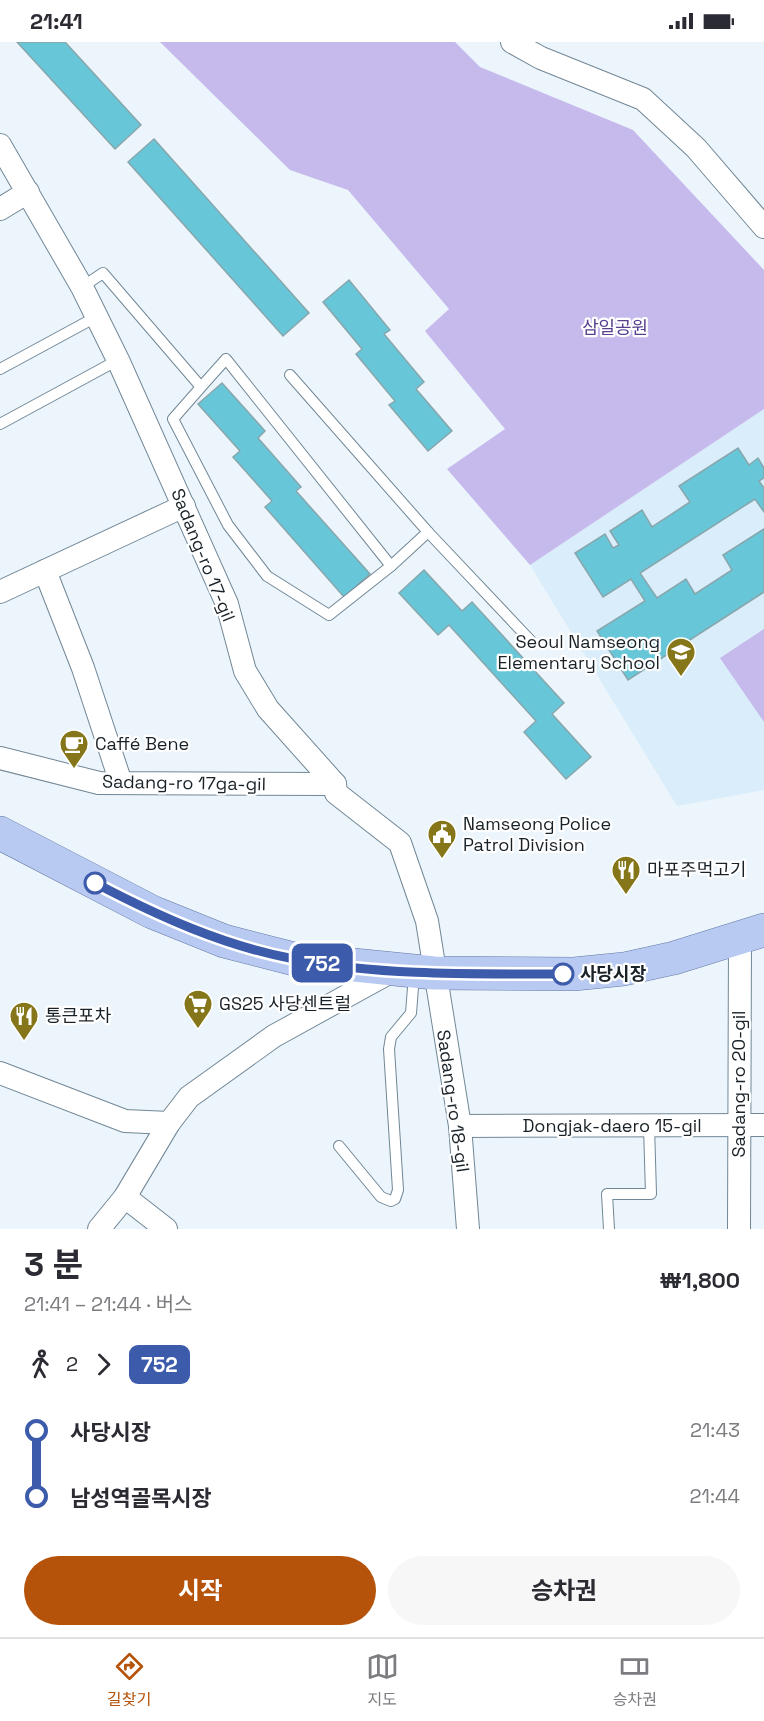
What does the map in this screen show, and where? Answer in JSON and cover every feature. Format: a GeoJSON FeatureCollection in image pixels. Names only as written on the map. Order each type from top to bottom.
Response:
{"type":"FeatureCollection","features":[{"type":"Feature","properties":{"kind":"main road"},"geometry":{"type":"LineString","coordinates":[[0,833],[152,912],[224,941],[294,959],[414,972],[574,974],[624,969],[752,934]]}},
{"type":"Feature","properties":{"kind":"street"},"geometry":{"type":"LineString","coordinates":[[512,42],[541,58],[643,99],[696,148],[764,226]]}},
{"type":"Feature","properties":{"kind":"street","name":"Sadang-ro 17-gil"},"geometry":{"type":"LineString","coordinates":[[0,145],[82,287],[118,360],[227,604],[245,671],[268,709],[335,784],[336,793],[400,843],[427,921],[414,972]]}},
{"type":"Feature","properties":{"kind":"street"},"geometry":{"type":"LineString","coordinates":[[0,209],[28,192]]}},
{"type":"Feature","properties":{"kind":"street"},"geometry":{"type":"LineString","coordinates":[[0,592],[184,506]]}},
{"type":"Feature","properties":{"kind":"street"},"geometry":{"type":"LineString","coordinates":[[45,571],[83,669],[121,783]]}},
{"type":"Feature","properties":{"kind":"street","name":"Sadang-ro 17ga-gil"},"geometry":{"type":"LineString","coordinates":[[0,758],[99,783],[335,784]]}},
{"type":"Feature","properties":{"kind":"street","name":"Sadang-ro 20-gil"},"geometry":{"type":"LineString","coordinates":[[739,1229],[739,1126],[752,934]]}},
{"type":"Feature","properties":{"kind":"street"},"geometry":{"type":"LineString","coordinates":[[99,1229],[125,1197],[169,1123],[189,1097],[274,1036],[414,972]]}},
{"type":"Feature","properties":{"kind":"street","name":"Sadang-ro 18-gil"},"geometry":{"type":"LineString","coordinates":[[414,972],[460,1126],[468,1229]]}},
{"type":"Feature","properties":{"kind":"street"},"geometry":{"type":"LineString","coordinates":[[0,1072],[125,1121],[169,1123]]}},
{"type":"Feature","properties":{"kind":"street","name":"Dongjak-daero 15-gil"},"geometry":{"type":"LineString","coordinates":[[460,1126],[764,1125]]}},
{"type":"Feature","properties":{"kind":"street"},"geometry":{"type":"LineString","coordinates":[[125,1197],[166,1229]]}},
{"type":"Feature","properties":{"kind":"lane"},"geometry":{"type":"LineString","coordinates":[[82,287],[103,273],[201,387]]}},
{"type":"Feature","properties":{"kind":"lane"},"geometry":{"type":"LineString","coordinates":[[0,369],[96,317]]}},
{"type":"Feature","properties":{"kind":"lane"},"geometry":{"type":"LineString","coordinates":[[391,566],[226,359],[173,419],[228,525],[267,576],[329,615],[391,566],[428,532]]}},
{"type":"Feature","properties":{"kind":"lane"},"geometry":{"type":"LineString","coordinates":[[0,424],[118,360]]}},
{"type":"Feature","properties":{"kind":"lane"},"geometry":{"type":"LineString","coordinates":[[290,375],[428,532],[531,641]]}},
{"type":"Feature","properties":{"kind":"lane"},"geometry":{"type":"LineString","coordinates":[[339,1146],[381,1197],[391,1201],[395,1199],[398,1190],[389,1049],[391,1037],[411,1013],[414,972]]}},
{"type":"Feature","properties":{"kind":"lane"},"geometry":{"type":"LineString","coordinates":[[609,1229],[607,1194],[651,1194],[649,1126]]}},
{"type":"Feature","properties":{"kind":"shaded area","name":"Seoul Namseong Elementary School"},"geometry":{"type":"Polygon","coordinates":[[[764,409],[764,790],[677,806],[530,565],[764,409]]]}},
{"type":"Feature","properties":{"kind":"green space","name":"삼일공원"},"geometry":{"type":"Polygon","coordinates":[[[160,42],[455,42],[480,67],[633,130],[764,270],[764,409],[530,565],[447,469],[505,429],[425,331],[449,309],[348,190],[290,170],[160,42]]]}},
{"type":"Feature","properties":{"kind":"green space"},"geometry":{"type":"Polygon","coordinates":[[[764,629],[764,722],[720,658],[764,629]]]}},
{"type":"Feature","properties":{"kind":"building"},"geometry":{"type":"Polygon","coordinates":[[[17,42],[65,42],[141,125],[115,149],[17,42]]]}},
{"type":"Feature","properties":{"kind":"building"},"geometry":{"type":"Polygon","coordinates":[[[154,139],[309,313],[283,336],[128,162],[154,139]]]}},
{"type":"Feature","properties":{"kind":"building"},"geometry":{"type":"Polygon","coordinates":[[[349,280],[390,330],[384,334],[424,382],[416,389],[452,431],[428,451],[389,405],[395,401],[356,354],[362,349],[323,302],[349,280]]]}},
{"type":"Feature","properties":{"kind":"building"},"geometry":{"type":"Polygon","coordinates":[[[222,383],[265,431],[258,438],[301,487],[296,491],[370,574],[344,597],[265,507],[272,501],[233,457],[240,451],[198,404],[222,383]]]}},
{"type":"Feature","properties":{"kind":"building"},"geometry":{"type":"Polygon","coordinates":[[[738,448],[749,465],[758,458],[764,468],[764,478],[759,481],[764,488],[764,512],[755,499],[640,573],[657,598],[686,579],[695,594],[732,570],[723,555],[764,529],[764,592],[628,680],[597,631],[645,601],[631,579],[603,597],[575,553],[605,534],[613,548],[619,545],[610,531],[642,510],[652,527],[690,502],[679,486],[738,448]]]}},
{"type":"Feature","properties":{"kind":"building"},"geometry":{"type":"Polygon","coordinates":[[[424,570],[462,611],[472,602],[564,703],[552,714],[591,757],[566,779],[524,732],[536,721],[449,625],[438,635],[399,593],[424,570]]]}},
{"type":"Feature","properties":{"kind":"bus line","name":"752"},"geometry":{"type":"LineString","coordinates":[[95,883],[152,912],[224,941],[294,959],[364,968],[434,973],[563,974]]}},
{"type":"Feature","properties":{"kind":"place","name":"Seoul Namseong Elementary School"},"geometry":{"type":"Point","coordinates":[681,678]}},
{"type":"Feature","properties":{"kind":"place","name":"Caffé Bene"},"geometry":{"type":"Point","coordinates":[74,770]}},
{"type":"Feature","properties":{"kind":"place","name":"Namseong Police Patrol Division"},"geometry":{"type":"Point","coordinates":[442,860]}},
{"type":"Feature","properties":{"kind":"place","name":"마포주먹고기"},"geometry":{"type":"Point","coordinates":[626,896]}},
{"type":"Feature","properties":{"kind":"place","name":"사당시장"},"geometry":{"type":"Point","coordinates":[563,974]}},
{"type":"Feature","properties":{"kind":"place","name":"GS25 사당센트럴"},"geometry":{"type":"Point","coordinates":[198,1030]}},
{"type":"Feature","properties":{"kind":"place","name":"통큰포차"},"geometry":{"type":"Point","coordinates":[24,1042]}}]}
